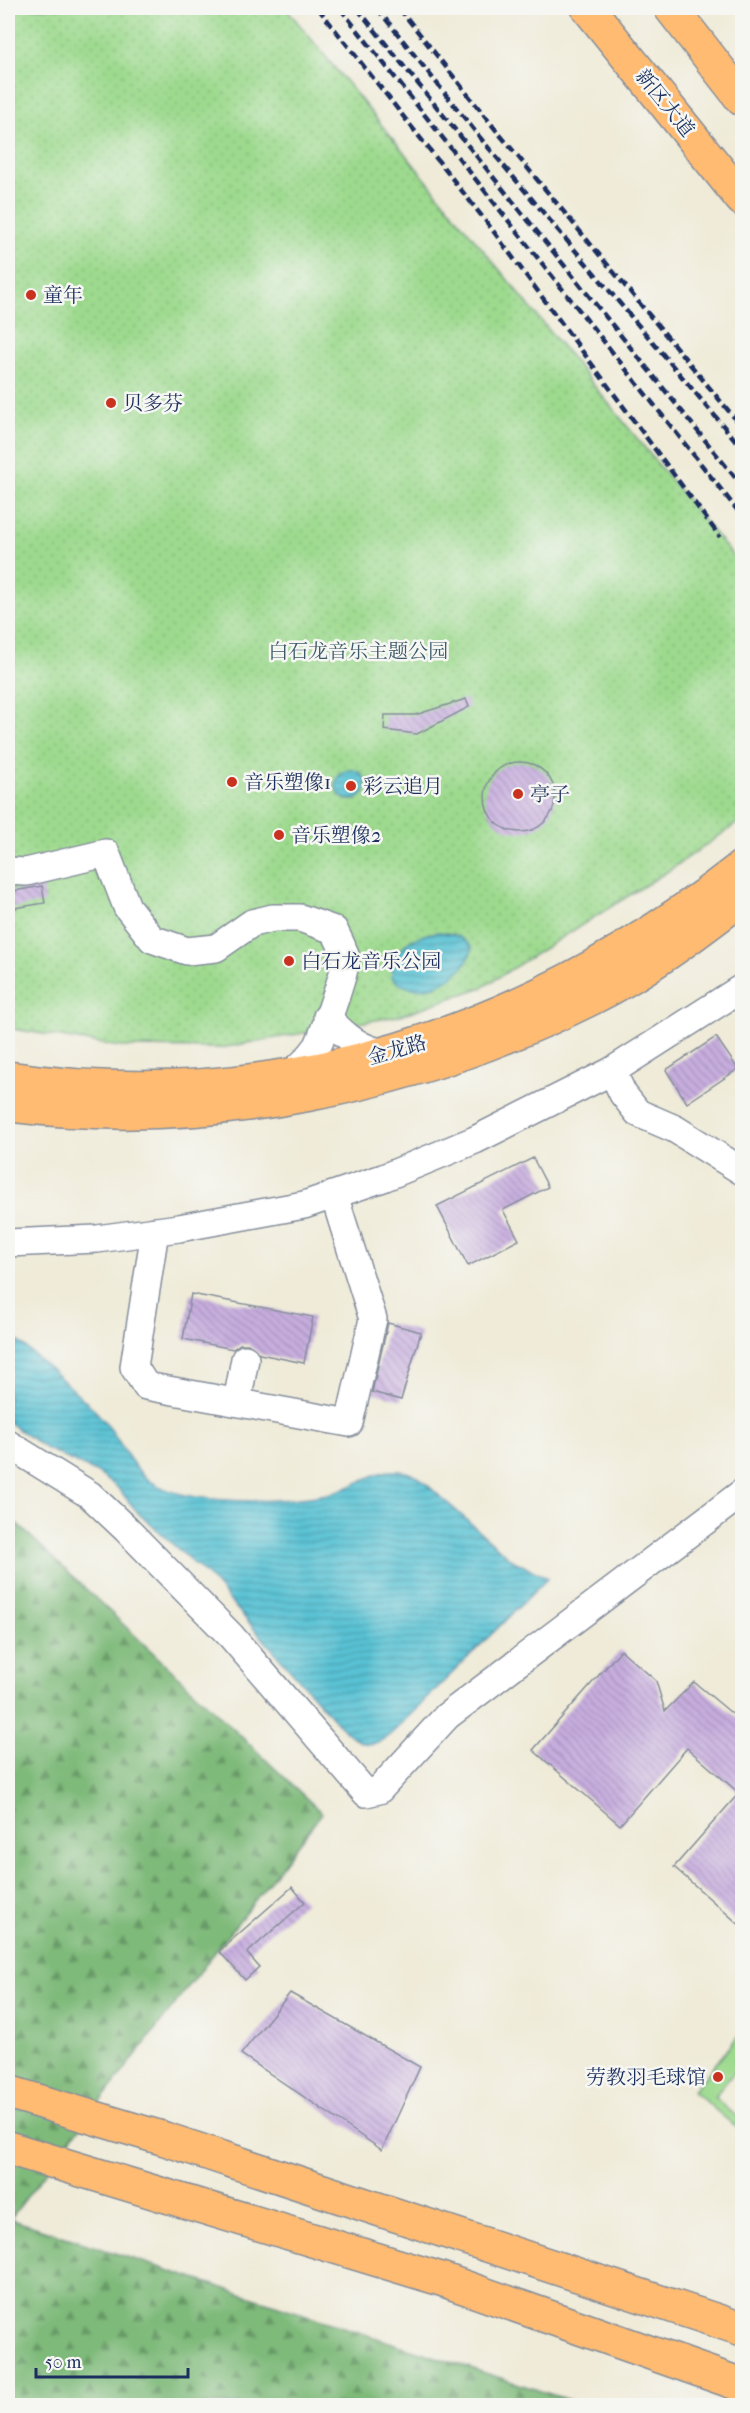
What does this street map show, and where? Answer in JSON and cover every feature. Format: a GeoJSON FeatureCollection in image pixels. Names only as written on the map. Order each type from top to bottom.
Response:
{"type":"FeatureCollection","features":[{"type":"Feature","properties":{"kind":"main road","name":"新区大道"},"geometry":{"type":"LineString","coordinates":[[588,8],[742,199]]}},
{"type":"Feature","properties":{"kind":"main road"},"geometry":{"type":"LineString","coordinates":[[671,8],[742,99]]}},
{"type":"Feature","properties":{"kind":"main road","name":"金龙路"},"geometry":{"type":"LineString","coordinates":[[8,1078],[57,1084],[173,1086],[242,1081],[291,1074],[388,1053],[467,1027],[577,978],[666,923],[742,867]]}},
{"type":"Feature","properties":{"kind":"main road","name":"金龙路"},"geometry":{"type":"LineString","coordinates":[[8,1105],[74,1111],[201,1110],[325,1092],[393,1076],[460,1055],[593,998],[649,965],[742,898]]}},
{"type":"Feature","properties":{"kind":"main road"},"geometry":{"type":"LineString","coordinates":[[8,2092],[165,2139],[742,2329]]}},
{"type":"Feature","properties":{"kind":"main road"},"geometry":{"type":"LineString","coordinates":[[8,2148],[441,2279],[742,2385]]}},
{"type":"Feature","properties":{"kind":"lane"},"geometry":{"type":"LineString","coordinates":[[8,871],[26,872],[106,853],[127,907],[152,939],[187,951],[216,948],[252,923],[273,918],[300,918],[334,930],[347,961],[345,972],[318,1045],[304,1064],[291,1074]]}},
{"type":"Feature","properties":{"kind":"lane"},"geometry":{"type":"LineString","coordinates":[[8,1243],[97,1239],[155,1232],[304,1205],[383,1178],[475,1140],[612,1071],[742,988]]}},
{"type":"Feature","properties":{"kind":"lane"},"geometry":{"type":"LineString","coordinates":[[327,1017],[340,1031],[363,1047],[388,1053]]}},
{"type":"Feature","properties":{"kind":"lane"},"geometry":{"type":"LineString","coordinates":[[612,1071],[622,1094],[638,1113],[675,1129],[742,1171]]}},
{"type":"Feature","properties":{"kind":"lane"},"geometry":{"type":"LineString","coordinates":[[155,1232],[134,1367],[146,1386],[349,1423],[373,1319],[334,1195]]}},
{"type":"Feature","properties":{"kind":"lane"},"geometry":{"type":"LineString","coordinates":[[237,1402],[245,1359]]}},
{"type":"Feature","properties":{"kind":"lane"},"geometry":{"type":"LineString","coordinates":[[8,1444],[90,1495],[126,1529],[231,1636],[366,1793],[380,1790],[447,1716],[742,1493]]}},
{"type":"Feature","properties":{"kind":"green space","name":"白石龙音乐主题公园"},"geometry":{"type":"Polygon","coordinates":[[[8,8],[286,8],[742,567],[742,820],[668,871],[483,987],[398,1016],[221,1048],[120,1047],[8,1028],[8,8]]]}},
{"type":"Feature","properties":{"kind":"green space"},"geometry":{"type":"Polygon","coordinates":[[[8,1515],[322,1813],[10,2219],[584,2405],[8,2405],[8,1515]]]}},
{"type":"Feature","properties":{"kind":"green space","name":"劳教羽毛球馆"},"geometry":{"type":"Polygon","coordinates":[[[742,2032],[742,2063],[714,2097],[742,2121],[742,2132],[693,2091],[742,2032]]]}},
{"type":"Feature","properties":{"kind":"water"},"geometry":{"type":"Polygon","coordinates":[[[351,770],[362,774],[366,785],[362,796],[351,800],[340,796],[336,785],[340,774],[351,770]]]}},
{"type":"Feature","properties":{"kind":"water"},"geometry":{"type":"Polygon","coordinates":[[[438,932],[457,936],[472,948],[468,959],[460,969],[450,978],[426,988],[402,985],[392,977],[395,958],[405,945],[412,940],[438,932]]]}},
{"type":"Feature","properties":{"kind":"water"},"geometry":{"type":"Polygon","coordinates":[[[8,1332],[99,1415],[141,1473],[165,1489],[210,1499],[261,1501],[327,1494],[371,1476],[393,1471],[404,1472],[417,1476],[512,1560],[548,1578],[393,1732],[377,1743],[364,1743],[351,1736],[337,1723],[209,1577],[139,1514],[117,1487],[96,1472],[45,1448],[8,1422],[8,1332]]]}},
{"type":"Feature","properties":{"kind":"building"},"geometry":{"type":"Polygon","coordinates":[[[466,699],[469,707],[417,734],[384,730],[385,715],[415,715],[466,699]]]}},
{"type":"Feature","properties":{"kind":"building"},"geometry":{"type":"Polygon","coordinates":[[[520,762],[533,765],[545,772],[552,784],[555,797],[552,810],[545,822],[533,829],[520,832],[507,829],[495,822],[488,810],[485,797],[488,784],[495,772],[507,765],[520,762]]]}},
{"type":"Feature","properties":{"kind":"building"},"geometry":{"type":"Polygon","coordinates":[[[42,886],[45,903],[8,909],[8,892],[42,886]]]}},
{"type":"Feature","properties":{"kind":"building"},"geometry":{"type":"Polygon","coordinates":[[[716,1037],[738,1069],[687,1103],[666,1070],[716,1037]]]}},
{"type":"Feature","properties":{"kind":"building"},"geometry":{"type":"Polygon","coordinates":[[[533,1158],[548,1187],[503,1210],[519,1240],[468,1266],[437,1206],[533,1158]]]}},
{"type":"Feature","properties":{"kind":"building"},"geometry":{"type":"Polygon","coordinates":[[[191,1294],[313,1317],[304,1363],[260,1354],[248,1344],[240,1344],[233,1349],[183,1339],[191,1294]]]}},
{"type":"Feature","properties":{"kind":"building"},"geometry":{"type":"Polygon","coordinates":[[[388,1323],[421,1332],[401,1400],[372,1392],[388,1323]]]}},
{"type":"Feature","properties":{"kind":"building"},"geometry":{"type":"Polygon","coordinates":[[[621,1650],[656,1681],[665,1711],[694,1682],[742,1722],[742,1927],[674,1867],[739,1793],[687,1748],[620,1825],[533,1750],[621,1650]]]}},
{"type":"Feature","properties":{"kind":"building"},"geometry":{"type":"Polygon","coordinates":[[[292,1887],[305,1902],[247,1953],[259,1967],[245,1980],[219,1951],[292,1887]]]}},
{"type":"Feature","properties":{"kind":"building"},"geometry":{"type":"Polygon","coordinates":[[[290,1993],[420,2067],[382,2150],[241,2054],[290,1993]]]}},
{"type":"Feature","properties":{"kind":"railway"},"geometry":{"type":"LineString","coordinates":[[318,8],[488,224],[720,537]]}},
{"type":"Feature","properties":{"kind":"railway"},"geometry":{"type":"LineString","coordinates":[[340,8],[742,516]]}},
{"type":"Feature","properties":{"kind":"railway"},"geometry":{"type":"LineString","coordinates":[[357,8],[742,486]]}},
{"type":"Feature","properties":{"kind":"railway"},"geometry":{"type":"LineString","coordinates":[[377,8],[482,140],[742,448]]}},
{"type":"Feature","properties":{"kind":"railway"},"geometry":{"type":"LineString","coordinates":[[399,8],[496,130],[742,427]]}},
{"type":"Feature","properties":{"kind":"place","name":"童年"},"geometry":{"type":"Point","coordinates":[31,295]}},
{"type":"Feature","properties":{"kind":"place","name":"贝多芬"},"geometry":{"type":"Point","coordinates":[111,403]}},
{"type":"Feature","properties":{"kind":"place","name":"音乐塑像1"},"geometry":{"type":"Point","coordinates":[232,782]}},
{"type":"Feature","properties":{"kind":"place","name":"彩云追月"},"geometry":{"type":"Point","coordinates":[351,786]}},
{"type":"Feature","properties":{"kind":"place","name":"亭子"},"geometry":{"type":"Point","coordinates":[518,794]}},
{"type":"Feature","properties":{"kind":"place","name":"音乐塑像2"},"geometry":{"type":"Point","coordinates":[279,835]}},
{"type":"Feature","properties":{"kind":"place","name":"白石龙音乐公园"},"geometry":{"type":"Point","coordinates":[289,961]}},
{"type":"Feature","properties":{"kind":"place","name":"劳教羽毛球馆"},"geometry":{"type":"Point","coordinates":[718,2077]}}]}
